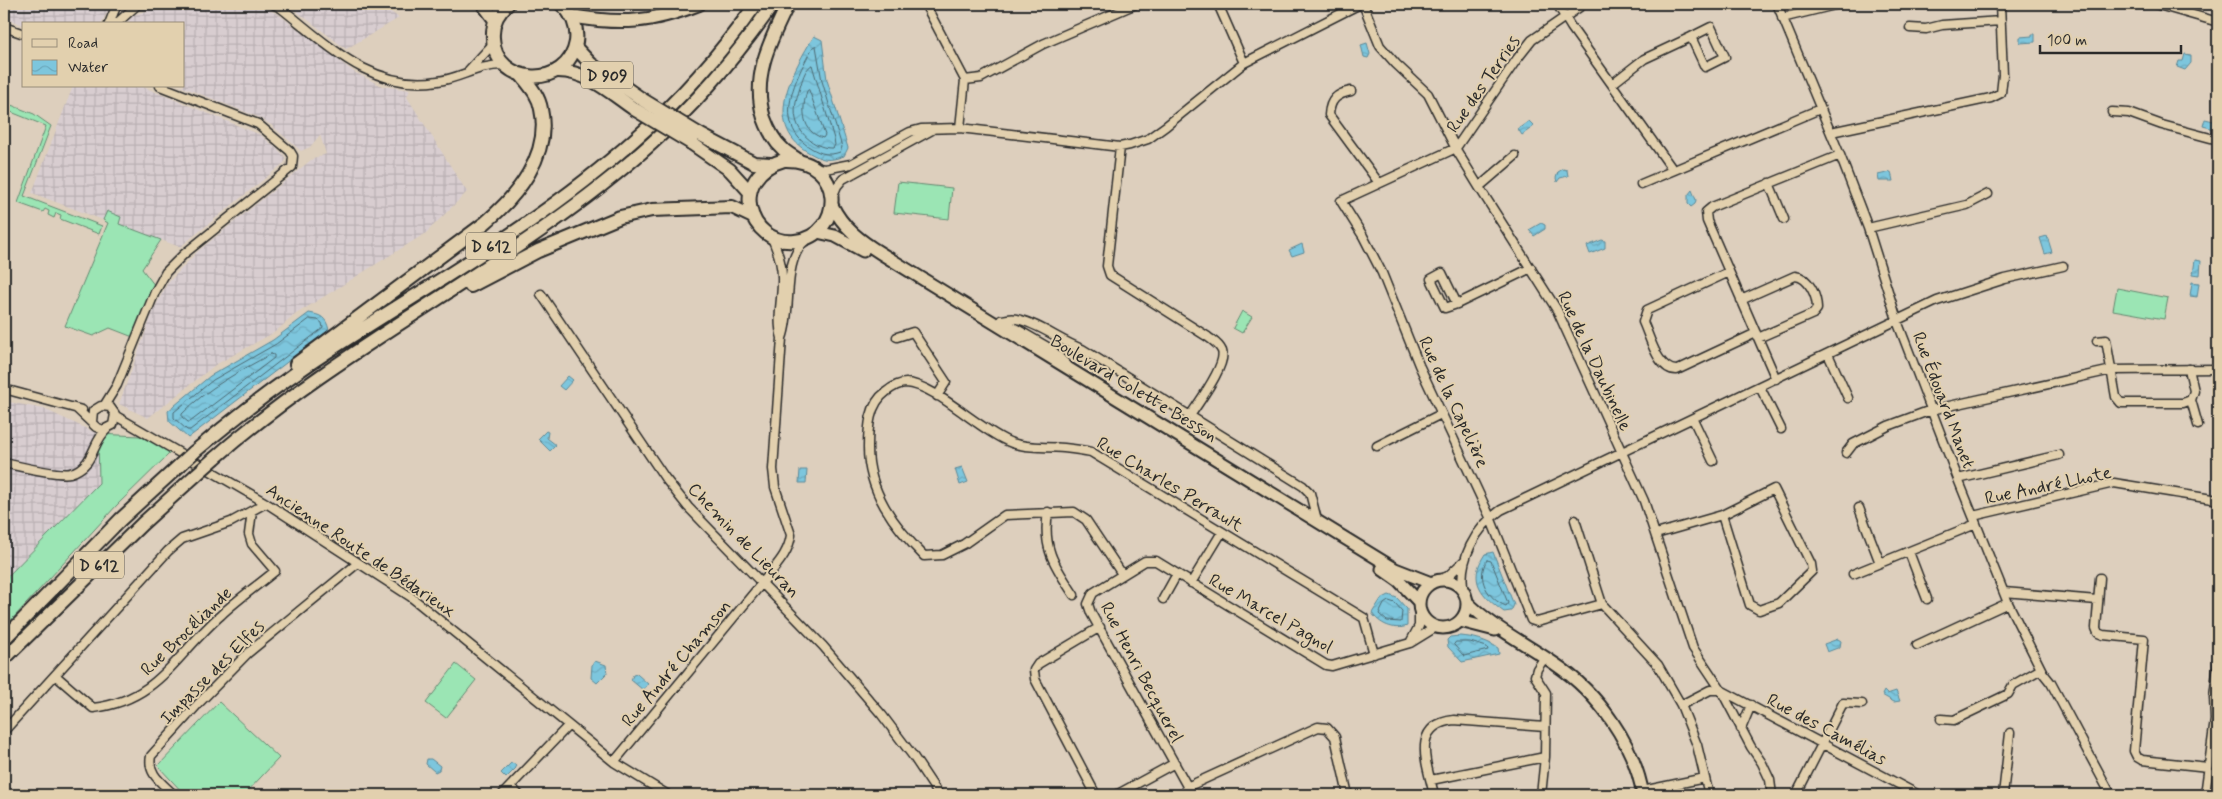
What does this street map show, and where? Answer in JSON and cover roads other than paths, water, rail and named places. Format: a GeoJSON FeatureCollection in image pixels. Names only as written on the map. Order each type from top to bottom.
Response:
{"type":"FeatureCollection","features":[{"type":"Feature","properties":{"kind":"main road"},"geometry":{"type":"LineString","coordinates":[[483,4],[495,20]]}},
{"type":"Feature","properties":{"kind":"main road"},"geometry":{"type":"LineString","coordinates":[[207,441],[240,405],[434,261],[503,207],[530,171],[542,136],[541,109],[536,96],[522,76],[504,65],[497,55],[493,44],[492,32],[495,20],[508,4]]}},
{"type":"Feature","properties":{"kind":"main road"},"geometry":{"type":"LineString","coordinates":[[522,76],[540,77],[558,70],[571,56],[575,47],[576,36],[571,16],[561,4]]}},
{"type":"Feature","properties":{"kind":"main road"},"geometry":{"type":"LineString","coordinates":[[571,16],[612,22],[635,21],[678,12],[699,4]]}},
{"type":"Feature","properties":{"kind":"main road","name":"D 612"},"geometry":{"type":"LineString","coordinates":[[4,639],[120,520],[207,441],[294,375],[512,233],[593,174],[636,139],[695,80],[756,4]]}},
{"type":"Feature","properties":{"kind":"main road","name":"D 612"},"geometry":{"type":"LineString","coordinates":[[4,659],[142,524],[215,458],[282,402],[400,322],[525,241],[622,169],[654,142],[708,87],[773,4]]}},
{"type":"Feature","properties":{"kind":"main road"},"geometry":{"type":"LineString","coordinates":[[788,4],[763,62],[759,92],[760,104],[768,129],[782,148],[798,160]]}},
{"type":"Feature","properties":{"kind":"main road","name":"D 909"},"geometry":{"type":"LineString","coordinates":[[575,47],[591,64],[639,104]]}},
{"type":"Feature","properties":{"kind":"main road","name":"D 909"},"geometry":{"type":"LineString","coordinates":[[558,70],[570,71],[639,104],[695,138],[754,163],[770,164]]}},
{"type":"Feature","properties":{"kind":"main road","name":"D 909"},"geometry":{"type":"LineString","coordinates":[[695,138],[730,170],[749,191]]}},
{"type":"Feature","properties":{"kind":"main road"},"geometry":{"type":"LineString","coordinates":[[784,160],[798,160],[809,163],[817,168],[825,177],[832,202],[830,216],[813,234],[796,241],[783,240],[771,236],[760,228],[753,217],[749,191],[756,178],[770,164],[784,160]]}},
{"type":"Feature","properties":{"kind":"main road","name":"Boulevard Colette Besson"},"geometry":{"type":"LineString","coordinates":[[832,202],[837,216],[856,238],[1396,569],[1435,581]]}},
{"type":"Feature","properties":{"kind":"main road"},"geometry":{"type":"LineString","coordinates":[[400,322],[429,309],[517,261],[620,217],[652,210],[732,207],[753,217]]}},
{"type":"Feature","properties":{"kind":"main road","name":"Boulevard Colette Besson"},"geometry":{"type":"LineString","coordinates":[[813,234],[835,236],[852,244],[1033,354],[1392,576],[1406,587],[1419,606]]}},
{"type":"Feature","properties":{"kind":"main road"},"geometry":{"type":"LineString","coordinates":[[1465,597],[1466,609],[1460,621],[1449,627],[1436,627],[1425,621],[1419,606],[1421,594],[1435,581],[1453,582],[1465,597],[1504,633],[1544,657],[1578,682],[1594,697],[1622,739],[1633,761],[1643,793]]}},
{"type":"Feature","properties":{"kind":"main road"},"geometry":{"type":"LineString","coordinates":[[1460,621],[1504,633]]}},
{"type":"Feature","properties":{"kind":"street"},"geometry":{"type":"LineString","coordinates":[[110,22],[117,4]]}},
{"type":"Feature","properties":{"kind":"street"},"geometry":{"type":"LineString","coordinates":[[118,22],[138,4]]}},
{"type":"Feature","properties":{"kind":"street"},"geometry":{"type":"LineString","coordinates":[[142,4],[149,4]]}},
{"type":"Feature","properties":{"kind":"street"},"geometry":{"type":"LineString","coordinates":[[273,4],[281,8],[352,64],[372,74],[404,83],[438,82],[467,71],[493,65],[504,65]]}},
{"type":"Feature","properties":{"kind":"street"},"geometry":{"type":"LineString","coordinates":[[925,4],[965,80],[960,128]]}},
{"type":"Feature","properties":{"kind":"street"},"geometry":{"type":"LineString","coordinates":[[965,80],[981,78],[1043,44],[1136,4]]}},
{"type":"Feature","properties":{"kind":"street"},"geometry":{"type":"LineString","coordinates":[[1218,4],[1244,63]]}},
{"type":"Feature","properties":{"kind":"street"},"geometry":{"type":"LineString","coordinates":[[817,168],[825,169],[851,164],[910,132],[922,129],[960,128],[1120,147],[1148,139],[1244,63],[1361,4]]}},
{"type":"Feature","properties":{"kind":"street","name":"Rue de la Daubinelle"},"geometry":{"type":"LineString","coordinates":[[1361,4],[1380,46],[1428,94],[1479,187],[1557,310],[1644,501],[1693,648],[1721,690],[1770,780],[1772,795]]}},
{"type":"Feature","properties":{"kind":"street"},"geometry":{"type":"LineString","coordinates":[[1557,4],[1673,170]]}},
{"type":"Feature","properties":{"kind":"street","name":"Rue des Terries"},"geometry":{"type":"LineString","coordinates":[[1456,148],[1532,40],[1584,4]]}},
{"type":"Feature","properties":{"kind":"street","name":"Rue Édouard Manet"},"geometry":{"type":"LineString","coordinates":[[1777,4],[1840,154],[1868,228],[1898,320],[1931,410],[2008,603],[2041,669],[2051,683],[2111,795]]}},
{"type":"Feature","properties":{"kind":"street"},"geometry":{"type":"LineString","coordinates":[[1782,18],[1839,4]]}},
{"type":"Feature","properties":{"kind":"street"},"geometry":{"type":"LineString","coordinates":[[1831,132],[1991,98],[2001,93],[2003,75],[2000,4]]}},
{"type":"Feature","properties":{"kind":"street"},"geometry":{"type":"LineString","coordinates":[[2155,4],[2218,22]]}},
{"type":"Feature","properties":{"kind":"street"},"geometry":{"type":"LineString","coordinates":[[1910,28],[1926,29],[1942,25],[2001,21]]}},
{"type":"Feature","properties":{"kind":"street"},"geometry":{"type":"LineString","coordinates":[[4,26],[22,33]]}},
{"type":"Feature","properties":{"kind":"street"},"geometry":{"type":"LineString","coordinates":[[1612,84],[1644,59],[1711,27],[1725,58],[1705,67],[1691,37]]}},
{"type":"Feature","properties":{"kind":"street"},"geometry":{"type":"LineString","coordinates":[[467,71],[493,44]]}},
{"type":"Feature","properties":{"kind":"street"},"geometry":{"type":"LineString","coordinates":[[104,406],[117,385],[155,292],[166,272],[184,254],[292,167],[294,161],[290,151],[258,124],[165,88]]}},
{"type":"Feature","properties":{"kind":"street"},"geometry":{"type":"LineString","coordinates":[[1351,91],[1340,93],[1335,97],[1330,106],[1329,115],[1379,183],[1456,148]]}},
{"type":"Feature","properties":{"kind":"street"},"geometry":{"type":"LineString","coordinates":[[1641,184],[1820,109]]}},
{"type":"Feature","properties":{"kind":"street"},"geometry":{"type":"LineString","coordinates":[[2112,112],[2129,113],[2162,125],[2218,140]]}},
{"type":"Feature","properties":{"kind":"street"},"geometry":{"type":"LineString","coordinates":[[832,202],[837,186],[843,179],[934,129]]}},
{"type":"Feature","properties":{"kind":"street"},"geometry":{"type":"LineString","coordinates":[[1120,147],[1107,266],[1110,275],[1208,337],[1218,345],[1222,352],[1222,363],[1190,416]]}},
{"type":"Feature","properties":{"kind":"street"},"geometry":{"type":"LineString","coordinates":[[1776,379],[1707,221],[1706,212],[1712,207],[1840,154]]}},
{"type":"Feature","properties":{"kind":"street"},"geometry":{"type":"LineString","coordinates":[[1479,187],[1515,156]]}},
{"type":"Feature","properties":{"kind":"street","name":"Rue de la Capelière"},"geometry":{"type":"LineString","coordinates":[[1379,183],[1342,201],[1382,273],[1411,348],[1490,517],[1531,620],[1537,622],[1602,604]]}},
{"type":"Feature","properties":{"kind":"street"},"geometry":{"type":"LineString","coordinates":[[1769,183],[1784,219]]}},
{"type":"Feature","properties":{"kind":"street"},"geometry":{"type":"LineString","coordinates":[[1868,228],[1967,205],[1988,194]]}},
{"type":"Feature","properties":{"kind":"street"},"geometry":{"type":"LineString","coordinates":[[782,338],[786,328],[794,256],[799,245],[813,234]]}},
{"type":"Feature","properties":{"kind":"street"},"geometry":{"type":"LineString","coordinates":[[771,236],[780,255],[782,277],[779,329],[782,338]]}},
{"type":"Feature","properties":{"kind":"street"},"geometry":{"type":"LineString","coordinates":[[1465,597],[1461,581],[1464,561],[1475,538],[1490,517],[1501,510],[1958,293],[2004,279],[2063,266]]}},
{"type":"Feature","properties":{"kind":"street"},"geometry":{"type":"LineString","coordinates":[[1457,304],[1531,268]]}},
{"type":"Feature","properties":{"kind":"street"},"geometry":{"type":"LineString","coordinates":[[1729,272],[1647,310],[1643,322],[1663,365],[1670,370],[1677,370],[1757,335],[1813,314],[1817,309],[1814,295],[1807,280],[1802,276],[1795,276],[1741,300]]}},
{"type":"Feature","properties":{"kind":"street","name":"Chemin de Lieuran"},"geometry":{"type":"LineString","coordinates":[[541,294],[666,478],[694,514],[761,584],[791,611],[882,715],[939,795]]}},
{"type":"Feature","properties":{"kind":"street"},"geometry":{"type":"LineString","coordinates":[[989,320],[1016,318],[1066,344],[1082,349],[1303,486],[1310,493],[1317,520]]}},
{"type":"Feature","properties":{"kind":"street"},"geometry":{"type":"LineString","coordinates":[[1002,320],[1052,349],[1063,359],[1069,369]]}},
{"type":"Feature","properties":{"kind":"street"},"geometry":{"type":"LineString","coordinates":[[897,337],[913,332],[946,382],[937,396]]}},
{"type":"Feature","properties":{"kind":"street","name":"Rue André Chamson"},"geometry":{"type":"LineString","coordinates":[[614,762],[785,553],[791,535],[775,487],[773,469],[782,338]]}},
{"type":"Feature","properties":{"kind":"street"},"geometry":{"type":"LineString","coordinates":[[2097,342],[2106,340],[2116,397],[2121,403],[2183,403],[2191,400]]}},
{"type":"Feature","properties":{"kind":"street"},"geometry":{"type":"LineString","coordinates":[[1052,349],[1066,344]]}},
{"type":"Feature","properties":{"kind":"street"},"geometry":{"type":"LineString","coordinates":[[1828,354],[1848,398]]}},
{"type":"Feature","properties":{"kind":"street"},"geometry":{"type":"LineString","coordinates":[[2189,369],[2194,391],[2191,400],[2198,425]]}},
{"type":"Feature","properties":{"kind":"street"},"geometry":{"type":"LineString","coordinates":[[1846,453],[1853,444],[1888,426],[1931,410],[2112,370],[2218,369]]}},
{"type":"Feature","properties":{"kind":"street","name":"Rue Charles Perrault"},"geometry":{"type":"LineString","coordinates":[[1122,574],[1086,520],[1074,512],[1048,512],[1005,516],[964,544],[942,555],[924,556],[912,544],[881,502],[870,476],[868,448],[870,422],[874,407],[880,396],[891,387],[906,383],[926,388],[998,436],[1012,443],[1031,447],[1064,448],[1091,452],[1364,618],[1374,654]]}},
{"type":"Feature","properties":{"kind":"street"},"geometry":{"type":"LineString","coordinates":[[4,463],[70,474],[81,468],[87,462],[94,445],[115,422],[117,385]]}},
{"type":"Feature","properties":{"kind":"street"},"geometry":{"type":"LineString","coordinates":[[1760,387],[1780,429]]}},
{"type":"Feature","properties":{"kind":"street"},"geometry":{"type":"LineString","coordinates":[[4,389],[77,409],[93,411],[98,407],[104,406],[115,414]]}},
{"type":"Feature","properties":{"kind":"street"},"geometry":{"type":"LineString","coordinates":[[77,409],[94,424],[109,428]]}},
{"type":"Feature","properties":{"kind":"street"},"geometry":{"type":"LineString","coordinates":[[93,411],[94,445]]}},
{"type":"Feature","properties":{"kind":"street","name":"Ancienne Route de Bédarieux"},"geometry":{"type":"LineString","coordinates":[[115,414],[266,503],[411,597],[614,762],[668,795]]}},
{"type":"Feature","properties":{"kind":"street"},"geometry":{"type":"LineString","coordinates":[[1377,446],[1441,414]]}},
{"type":"Feature","properties":{"kind":"street"},"geometry":{"type":"LineString","coordinates":[[1693,419],[1713,461]]}},
{"type":"Feature","properties":{"kind":"street","name":"Ancienne Route de Bédarieux"},"geometry":{"type":"LineString","coordinates":[[109,428],[126,428],[146,434]]}},
{"type":"Feature","properties":{"kind":"street"},"geometry":{"type":"LineString","coordinates":[[1958,479],[2059,454]]}},
{"type":"Feature","properties":{"kind":"street","name":"Rue André Lhote"},"geometry":{"type":"LineString","coordinates":[[1973,516],[2114,483],[2218,500]]}},
{"type":"Feature","properties":{"kind":"street"},"geometry":{"type":"LineString","coordinates":[[1656,534],[1722,515],[1774,489],[1811,564],[1812,571],[1779,603],[1759,610],[1750,605],[1722,515]]}},
{"type":"Feature","properties":{"kind":"street"},"geometry":{"type":"LineString","coordinates":[[4,731],[168,551],[182,539],[231,522],[266,503]]}},
{"type":"Feature","properties":{"kind":"street"},"geometry":{"type":"LineString","coordinates":[[1858,508],[1880,563]]}},
{"type":"Feature","properties":{"kind":"street","name":"Rue Brocéliande"},"geometry":{"type":"LineString","coordinates":[[56,676],[93,708],[107,707],[136,697],[152,686],[220,615],[275,571],[252,544],[249,534],[252,511]]}},
{"type":"Feature","properties":{"kind":"street"},"geometry":{"type":"LineString","coordinates":[[1048,512],[1046,541],[1051,560],[1074,595]]}},
{"type":"Feature","properties":{"kind":"street"},"geometry":{"type":"LineString","coordinates":[[1575,520],[1602,604],[1658,665],[1681,705],[1697,746],[1709,795]]}},
{"type":"Feature","properties":{"kind":"street"},"geometry":{"type":"LineString","coordinates":[[1853,574],[1976,524]]}},
{"type":"Feature","properties":{"kind":"street"},"geometry":{"type":"LineString","coordinates":[[1190,583],[1222,532]]}},
{"type":"Feature","properties":{"kind":"street"},"geometry":{"type":"LineString","coordinates":[[1909,552],[1927,599]]}},
{"type":"Feature","properties":{"kind":"street","name":"Rue Marcel Pagnol"},"geometry":{"type":"LineString","coordinates":[[1122,574],[1145,560],[1156,561],[1326,665],[1332,666],[1410,643],[1436,627]]}},
{"type":"Feature","properties":{"kind":"street"},"geometry":{"type":"LineString","coordinates":[[1435,581],[1448,576],[1464,561]]}},
{"type":"Feature","properties":{"kind":"street","name":"Impasse des Elfes"},"geometry":{"type":"LineString","coordinates":[[173,795],[151,771],[149,764],[151,756],[248,653],[358,563]]}},
{"type":"Feature","properties":{"kind":"street","name":"Rue Henri Becquerel"},"geometry":{"type":"LineString","coordinates":[[1122,574],[1094,593],[1088,604],[1091,613],[1192,795]]}},
{"type":"Feature","properties":{"kind":"street"},"geometry":{"type":"LineString","coordinates":[[1163,598],[1177,574]]}},
{"type":"Feature","properties":{"kind":"street"},"geometry":{"type":"LineString","coordinates":[[2100,578],[2097,600],[2096,628],[2098,633],[2144,639],[2134,751],[2137,757],[2142,760],[2208,767]]}},
{"type":"Feature","properties":{"kind":"street"},"geometry":{"type":"LineString","coordinates":[[2004,592],[2097,600]]}},
{"type":"Feature","properties":{"kind":"street"},"geometry":{"type":"LineString","coordinates":[[1916,645],[2008,603]]}},
{"type":"Feature","properties":{"kind":"street"},"geometry":{"type":"LineString","coordinates":[[1410,643],[1418,626],[1419,606]]}},
{"type":"Feature","properties":{"kind":"street"},"geometry":{"type":"LineString","coordinates":[[1096,795],[1035,679],[1034,670],[1038,664],[1100,627]]}},
{"type":"Feature","properties":{"kind":"street"},"geometry":{"type":"LineString","coordinates":[[1541,795],[1545,757],[1546,693],[1535,676],[1544,657]]}},
{"type":"Feature","properties":{"kind":"street"},"geometry":{"type":"LineString","coordinates":[[2205,795],[2215,720],[2218,663]]}},
{"type":"Feature","properties":{"kind":"street"},"geometry":{"type":"LineString","coordinates":[[1942,719],[1954,720],[2004,696],[2014,685],[2041,669]]}},
{"type":"Feature","properties":{"kind":"street"},"geometry":{"type":"LineString","coordinates":[[1681,705],[1710,690],[1721,690]]}},
{"type":"Feature","properties":{"kind":"street","name":"Rue des Camélias"},"geometry":{"type":"LineString","coordinates":[[1721,690],[1919,795]]}},
{"type":"Feature","properties":{"kind":"street"},"geometry":{"type":"LineString","coordinates":[[1796,795],[1843,703],[1862,704]]}},
{"type":"Feature","properties":{"kind":"street"},"geometry":{"type":"LineString","coordinates":[[1741,729],[1751,705]]}},
{"type":"Feature","properties":{"kind":"street"},"geometry":{"type":"LineString","coordinates":[[1434,795],[1424,748],[1426,738],[1433,728],[1442,722],[1454,720],[1545,728]]}},
{"type":"Feature","properties":{"kind":"street"},"geometry":{"type":"LineString","coordinates":[[502,795],[568,726]]}},
{"type":"Feature","properties":{"kind":"street"},"geometry":{"type":"LineString","coordinates":[[1187,786],[1318,726],[1327,728],[1334,737],[1348,795]]}},
{"type":"Feature","properties":{"kind":"street"},"geometry":{"type":"LineString","coordinates":[[2003,795],[2010,733]]}},
{"type":"Feature","properties":{"kind":"street"},"geometry":{"type":"LineString","coordinates":[[1431,780],[1545,757]]}},
{"type":"Feature","properties":{"kind":"street"},"geometry":{"type":"LineString","coordinates":[[1116,795],[1175,764]]}},
{"type":"Feature","properties":{"kind":"street"},"geometry":{"type":"LineString","coordinates":[[1643,793],[1705,778]]}},
{"type":"Feature","properties":{"kind":"street"},"geometry":{"type":"LineString","coordinates":[[511,787],[519,795]]}},
{"type":"Feature","properties":{"kind":"water"},"geometry":{"type":"Polygon","coordinates":[[[2032,34],[2035,34],[2035,42],[2020,43],[2020,37],[2032,36],[2032,34]]]}},
{"type":"Feature","properties":{"kind":"water"},"geometry":{"type":"Polygon","coordinates":[[[814,36],[822,40],[827,80],[848,148],[844,156],[834,159],[821,158],[808,152],[794,140],[786,127],[784,112],[786,96],[798,64],[814,36]]]}},
{"type":"Feature","properties":{"kind":"water"},"geometry":{"type":"Polygon","coordinates":[[[1367,43],[1370,54],[1368,58],[1364,57],[1361,45],[1367,43]]]}},
{"type":"Feature","properties":{"kind":"water"},"geometry":{"type":"Polygon","coordinates":[[[2185,54],[2191,55],[2191,63],[2185,70],[2177,67],[2179,61],[2183,61],[2185,54]]]}},
{"type":"Feature","properties":{"kind":"water"},"geometry":{"type":"Polygon","coordinates":[[[2205,119],[2218,122],[2218,130],[2203,126],[2205,119]]]}},
{"type":"Feature","properties":{"kind":"water"},"geometry":{"type":"Polygon","coordinates":[[[1529,121],[1534,126],[1522,135],[1518,129],[1529,121]]]}},
{"type":"Feature","properties":{"kind":"water"},"geometry":{"type":"Polygon","coordinates":[[[1563,169],[1567,170],[1568,176],[1560,178],[1557,182],[1558,172],[1563,169]]]}},
{"type":"Feature","properties":{"kind":"water"},"geometry":{"type":"Polygon","coordinates":[[[1891,172],[1893,181],[1879,181],[1878,175],[1891,172]]]}},
{"type":"Feature","properties":{"kind":"water"},"geometry":{"type":"Polygon","coordinates":[[[1692,190],[1696,200],[1695,204],[1691,207],[1688,204],[1688,195],[1692,190]]]}},
{"type":"Feature","properties":{"kind":"water"},"geometry":{"type":"Polygon","coordinates":[[[1541,223],[1545,225],[1545,229],[1534,236],[1529,230],[1541,223]]]}},
{"type":"Feature","properties":{"kind":"water"},"geometry":{"type":"Polygon","coordinates":[[[2047,236],[2052,252],[2045,254],[2040,238],[2047,236]]]}},
{"type":"Feature","properties":{"kind":"water"},"geometry":{"type":"Polygon","coordinates":[[[1602,240],[1605,241],[1605,248],[1590,254],[1587,246],[1602,240]]]}},
{"type":"Feature","properties":{"kind":"water"},"geometry":{"type":"Polygon","coordinates":[[[1302,244],[1304,252],[1292,256],[1289,250],[1302,244]]]}},
{"type":"Feature","properties":{"kind":"water"},"geometry":{"type":"Polygon","coordinates":[[[2195,260],[2201,261],[2200,275],[2193,274],[2195,260]]]}},
{"type":"Feature","properties":{"kind":"water"},"geometry":{"type":"Polygon","coordinates":[[[2192,282],[2199,283],[2197,297],[2190,296],[2192,282]]]}},
{"type":"Feature","properties":{"kind":"water"},"geometry":{"type":"Polygon","coordinates":[[[309,313],[322,317],[329,330],[188,438],[169,421],[168,411],[210,376],[273,340],[309,313]]]}},
{"type":"Feature","properties":{"kind":"water"},"geometry":{"type":"Polygon","coordinates":[[[568,376],[573,380],[564,390],[559,386],[568,376]]]}},
{"type":"Feature","properties":{"kind":"water"},"geometry":{"type":"Polygon","coordinates":[[[546,431],[548,432],[547,438],[556,445],[550,451],[538,439],[546,431]]]}},
{"type":"Feature","properties":{"kind":"water"},"geometry":{"type":"Polygon","coordinates":[[[962,467],[968,482],[960,485],[955,469],[962,467]]]}},
{"type":"Feature","properties":{"kind":"water"},"geometry":{"type":"Polygon","coordinates":[[[800,470],[807,470],[806,483],[799,483],[800,470]]]}},
{"type":"Feature","properties":{"kind":"water"},"geometry":{"type":"Polygon","coordinates":[[[1493,552],[1514,605],[1511,611],[1504,612],[1489,600],[1477,580],[1477,572],[1485,554],[1493,552]]]}},
{"type":"Feature","properties":{"kind":"water"},"geometry":{"type":"Polygon","coordinates":[[[1389,595],[1397,598],[1407,609],[1407,626],[1397,628],[1387,626],[1372,613],[1381,599],[1389,595]]]}},
{"type":"Feature","properties":{"kind":"water"},"geometry":{"type":"Polygon","coordinates":[[[1450,637],[1475,638],[1489,643],[1498,648],[1499,654],[1462,662],[1448,647],[1447,640],[1450,637]]]}},
{"type":"Feature","properties":{"kind":"water"},"geometry":{"type":"Polygon","coordinates":[[[1838,639],[1841,641],[1840,647],[1827,652],[1824,644],[1838,639]]]}},
{"type":"Feature","properties":{"kind":"water"},"geometry":{"type":"Polygon","coordinates":[[[595,661],[606,665],[607,673],[597,683],[591,678],[592,665],[595,661]]]}},
{"type":"Feature","properties":{"kind":"water"},"geometry":{"type":"Polygon","coordinates":[[[637,674],[648,684],[643,690],[631,680],[633,675],[637,674]]]}},
{"type":"Feature","properties":{"kind":"water"},"geometry":{"type":"Polygon","coordinates":[[[1884,691],[1887,694],[1896,691],[1900,701],[1894,702],[1882,695],[1884,691]]]}},
{"type":"Feature","properties":{"kind":"water"},"geometry":{"type":"Polygon","coordinates":[[[427,759],[431,759],[440,766],[439,770],[435,772],[426,764],[427,759]]]}},
{"type":"Feature","properties":{"kind":"water"},"geometry":{"type":"Polygon","coordinates":[[[511,763],[515,764],[516,768],[506,778],[501,773],[511,763]]]}}]}
